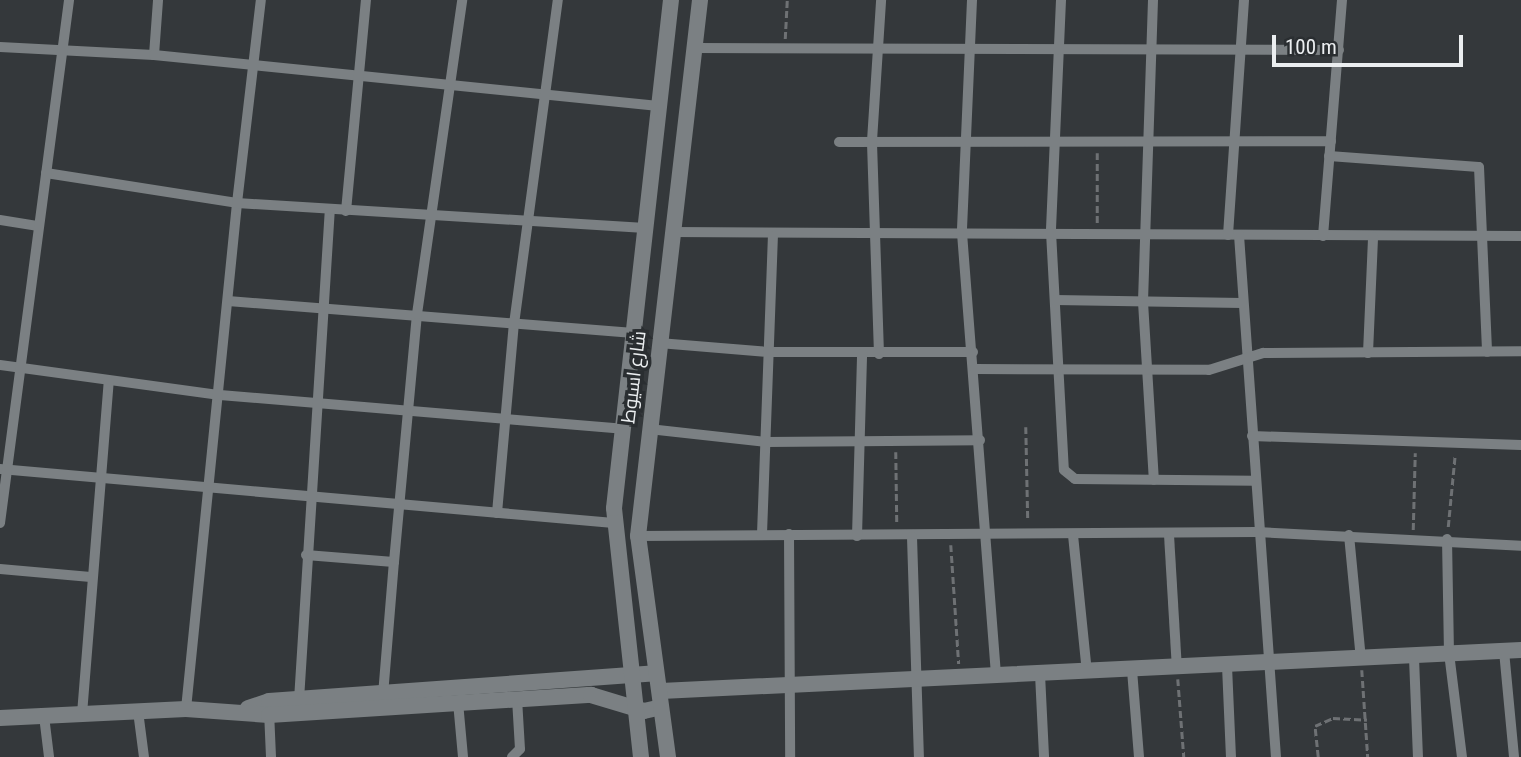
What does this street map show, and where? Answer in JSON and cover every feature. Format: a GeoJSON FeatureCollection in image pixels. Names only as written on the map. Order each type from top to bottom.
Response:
{"type":"FeatureCollection","features":[{"type":"Feature","properties":{"kind":"street"},"geometry":{"type":"LineString","coordinates":[[0,523],[3,469],[20,367],[69,0]]}},
{"type":"Feature","properties":{"kind":"street"},"geometry":{"type":"LineString","coordinates":[[154,55],[158,0]]}},
{"type":"Feature","properties":{"kind":"street"},"geometry":{"type":"LineString","coordinates":[[186,709],[220,395],[237,203],[257,66],[261,0]]}},
{"type":"Feature","properties":{"kind":"street"},"geometry":{"type":"LineString","coordinates":[[346,211],[366,0]]}},
{"type":"Feature","properties":{"kind":"street"},"geometry":{"type":"LineString","coordinates":[[383,695],[394,562],[413,410],[417,314],[462,0]]}},
{"type":"Feature","properties":{"kind":"street"},"geometry":{"type":"LineString","coordinates":[[496,513],[514,324],[558,0]]}},
{"type":"Feature","properties":{"kind":"street","name":"شارع اسيوط"},"geometry":{"type":"LineString","coordinates":[[641,757],[628,672],[614,523],[671,0]]}},
{"type":"Feature","properties":{"kind":"street","name":"شارع اسيوط"},"geometry":{"type":"LineString","coordinates":[[668,757],[638,536],[671,232],[700,0]]}},
{"type":"Feature","properties":{"kind":"street"},"geometry":{"type":"LineString","coordinates":[[878,354],[872,141],[881,0]]}},
{"type":"Feature","properties":{"kind":"street"},"geometry":{"type":"LineString","coordinates":[[972,0],[966,49],[961,140],[962,233],[975,369],[996,676]]}},
{"type":"Feature","properties":{"kind":"street"},"geometry":{"type":"LineString","coordinates":[[1061,0],[1059,54],[1050,142],[1051,232],[1056,367],[1068,477],[1254,481]]}},
{"type":"Feature","properties":{"kind":"street"},"geometry":{"type":"LineString","coordinates":[[1153,0],[1144,139],[1143,302],[1154,480]]}},
{"type":"Feature","properties":{"kind":"street"},"geometry":{"type":"LineString","coordinates":[[1244,0],[1233,139],[1233,235],[1248,356],[1257,532],[1272,663],[1276,757]]}},
{"type":"Feature","properties":{"kind":"street"},"geometry":{"type":"LineString","coordinates":[[1323,236],[1342,0]]}},
{"type":"Feature","properties":{"kind":"street"},"geometry":{"type":"LineString","coordinates":[[0,47],[154,55],[358,76],[452,82],[658,106]]}},
{"type":"Feature","properties":{"kind":"street"},"geometry":{"type":"LineString","coordinates":[[695,48],[966,49],[1059,54],[1339,50]]}},
{"type":"Feature","properties":{"kind":"street"},"geometry":{"type":"LineString","coordinates":[[839,142],[1050,142],[1097,139],[1331,141]]}},
{"type":"Feature","properties":{"kind":"street"},"geometry":{"type":"LineString","coordinates":[[1329,156],[1479,167],[1487,352]]}},
{"type":"Feature","properties":{"kind":"street"},"geometry":{"type":"LineString","coordinates":[[652,160],[681,161]]}},
{"type":"Feature","properties":{"kind":"street"},"geometry":{"type":"LineString","coordinates":[[46,173],[237,203],[330,211],[645,228]]}},
{"type":"Feature","properties":{"kind":"street"},"geometry":{"type":"LineString","coordinates":[[299,700],[306,555],[319,403],[330,211]]}},
{"type":"Feature","properties":{"kind":"street"},"geometry":{"type":"LineString","coordinates":[[0,220],[39,226]]}},
{"type":"Feature","properties":{"kind":"street"},"geometry":{"type":"LineString","coordinates":[[671,232],[773,236],[1144,231],[1373,237],[1521,236]]}},
{"type":"Feature","properties":{"kind":"street"},"geometry":{"type":"LineString","coordinates":[[762,534],[773,236]]}},
{"type":"Feature","properties":{"kind":"street"},"geometry":{"type":"LineString","coordinates":[[1368,353],[1373,237]]}},
{"type":"Feature","properties":{"kind":"street"},"geometry":{"type":"LineString","coordinates":[[1055,300],[1242,303]]}},
{"type":"Feature","properties":{"kind":"street"},"geometry":{"type":"LineString","coordinates":[[228,301],[634,332]]}},
{"type":"Feature","properties":{"kind":"street"},"geometry":{"type":"LineString","coordinates":[[659,343],[769,352],[973,352]]}},
{"type":"Feature","properties":{"kind":"street"},"geometry":{"type":"LineString","coordinates":[[975,369],[1219,369],[1248,356],[1521,351]]}},
{"type":"Feature","properties":{"kind":"street"},"geometry":{"type":"LineString","coordinates":[[858,536],[862,354]]}},
{"type":"Feature","properties":{"kind":"street"},"geometry":{"type":"LineString","coordinates":[[0,365],[109,382],[220,395],[504,416],[623,429]]}},
{"type":"Feature","properties":{"kind":"street"},"geometry":{"type":"LineString","coordinates":[[82,714],[90,577],[109,382]]}},
{"type":"Feature","properties":{"kind":"street"},"geometry":{"type":"LineString","coordinates":[[649,429],[767,442],[979,440]]}},
{"type":"Feature","properties":{"kind":"street"},"geometry":{"type":"LineString","coordinates":[[1252,436],[1456,440],[1521,445]]}},
{"type":"Feature","properties":{"kind":"street"},"geometry":{"type":"LineString","coordinates":[[3,469],[209,490],[310,496],[614,523]]}},
{"type":"Feature","properties":{"kind":"street"},"geometry":{"type":"LineString","coordinates":[[638,536],[1169,536],[1257,532],[1413,537],[1521,545]]}},
{"type":"Feature","properties":{"kind":"street"},"geometry":{"type":"LineString","coordinates":[[789,534],[786,685],[790,757]]}},
{"type":"Feature","properties":{"kind":"street"},"geometry":{"type":"LineString","coordinates":[[1349,535],[1361,659]]}},
{"type":"Feature","properties":{"kind":"street"},"geometry":{"type":"LineString","coordinates":[[1073,536],[1087,672]]}},
{"type":"Feature","properties":{"kind":"street"},"geometry":{"type":"LineString","coordinates":[[1169,536],[1177,669]]}},
{"type":"Feature","properties":{"kind":"street"},"geometry":{"type":"LineString","coordinates":[[912,537],[919,757]]}},
{"type":"Feature","properties":{"kind":"street"},"geometry":{"type":"LineString","coordinates":[[1447,539],[1449,653],[1462,757]]}},
{"type":"Feature","properties":{"kind":"street"},"geometry":{"type":"LineString","coordinates":[[306,555],[394,562]]}},
{"type":"Feature","properties":{"kind":"street"},"geometry":{"type":"LineString","coordinates":[[0,569],[90,577]]}},
{"type":"Feature","properties":{"kind":"street"},"geometry":{"type":"LineString","coordinates":[[269,708],[299,700],[590,687],[634,709],[661,699],[786,685],[1414,658],[1449,653],[1521,650]]}},
{"type":"Feature","properties":{"kind":"street"},"geometry":{"type":"LineString","coordinates":[[1504,651],[1514,757]]}},
{"type":"Feature","properties":{"kind":"street"},"geometry":{"type":"LineString","coordinates":[[1414,658],[1418,757]]}},
{"type":"Feature","properties":{"kind":"street"},"geometry":{"type":"LineString","coordinates":[[1227,666],[1231,757]]}},
{"type":"Feature","properties":{"kind":"street"},"geometry":{"type":"LineString","coordinates":[[1132,670],[1139,757]]}},
{"type":"Feature","properties":{"kind":"street"},"geometry":{"type":"LineString","coordinates":[[0,718],[186,709],[517,699],[590,687],[628,672],[655,673]]}},
{"type":"Feature","properties":{"kind":"street"},"geometry":{"type":"LineString","coordinates":[[1040,674],[1044,757]]}},
{"type":"Feature","properties":{"kind":"street"},"geometry":{"type":"LineString","coordinates":[[512,757],[520,749],[517,699]]}},
{"type":"Feature","properties":{"kind":"street"},"geometry":{"type":"LineString","coordinates":[[458,702],[463,757]]}},
{"type":"Feature","properties":{"kind":"street"},"geometry":{"type":"LineString","coordinates":[[269,708],[271,757]]}},
{"type":"Feature","properties":{"kind":"street"},"geometry":{"type":"LineString","coordinates":[[138,711],[144,757]]}},
{"type":"Feature","properties":{"kind":"street"},"geometry":{"type":"LineString","coordinates":[[44,716],[49,757]]}},
{"type":"Feature","properties":{"kind":"path"},"geometry":{"type":"LineString","coordinates":[[784,49],[787,0]]}},
{"type":"Feature","properties":{"kind":"path"},"geometry":{"type":"LineString","coordinates":[[1097,139],[1097,231]]}},
{"type":"Feature","properties":{"kind":"path"},"geometry":{"type":"LineString","coordinates":[[1026,426],[1028,535]]}},
{"type":"Feature","properties":{"kind":"path"},"geometry":{"type":"LineString","coordinates":[[1413,537],[1416,439]]}},
{"type":"Feature","properties":{"kind":"path"},"geometry":{"type":"LineString","coordinates":[[1447,539],[1456,440]]}},
{"type":"Feature","properties":{"kind":"path"},"geometry":{"type":"LineString","coordinates":[[896,442],[897,536]]}},
{"type":"Feature","properties":{"kind":"path"},"geometry":{"type":"LineString","coordinates":[[950,536],[960,678]]}},
{"type":"Feature","properties":{"kind":"path"},"geometry":{"type":"LineString","coordinates":[[1361,659],[1368,757]]}},
{"type":"Feature","properties":{"kind":"path"},"geometry":{"type":"LineString","coordinates":[[1177,669],[1184,757]]}},
{"type":"Feature","properties":{"kind":"path"},"geometry":{"type":"LineString","coordinates":[[1318,757],[1315,726],[1333,718],[1367,720]]}}]}
